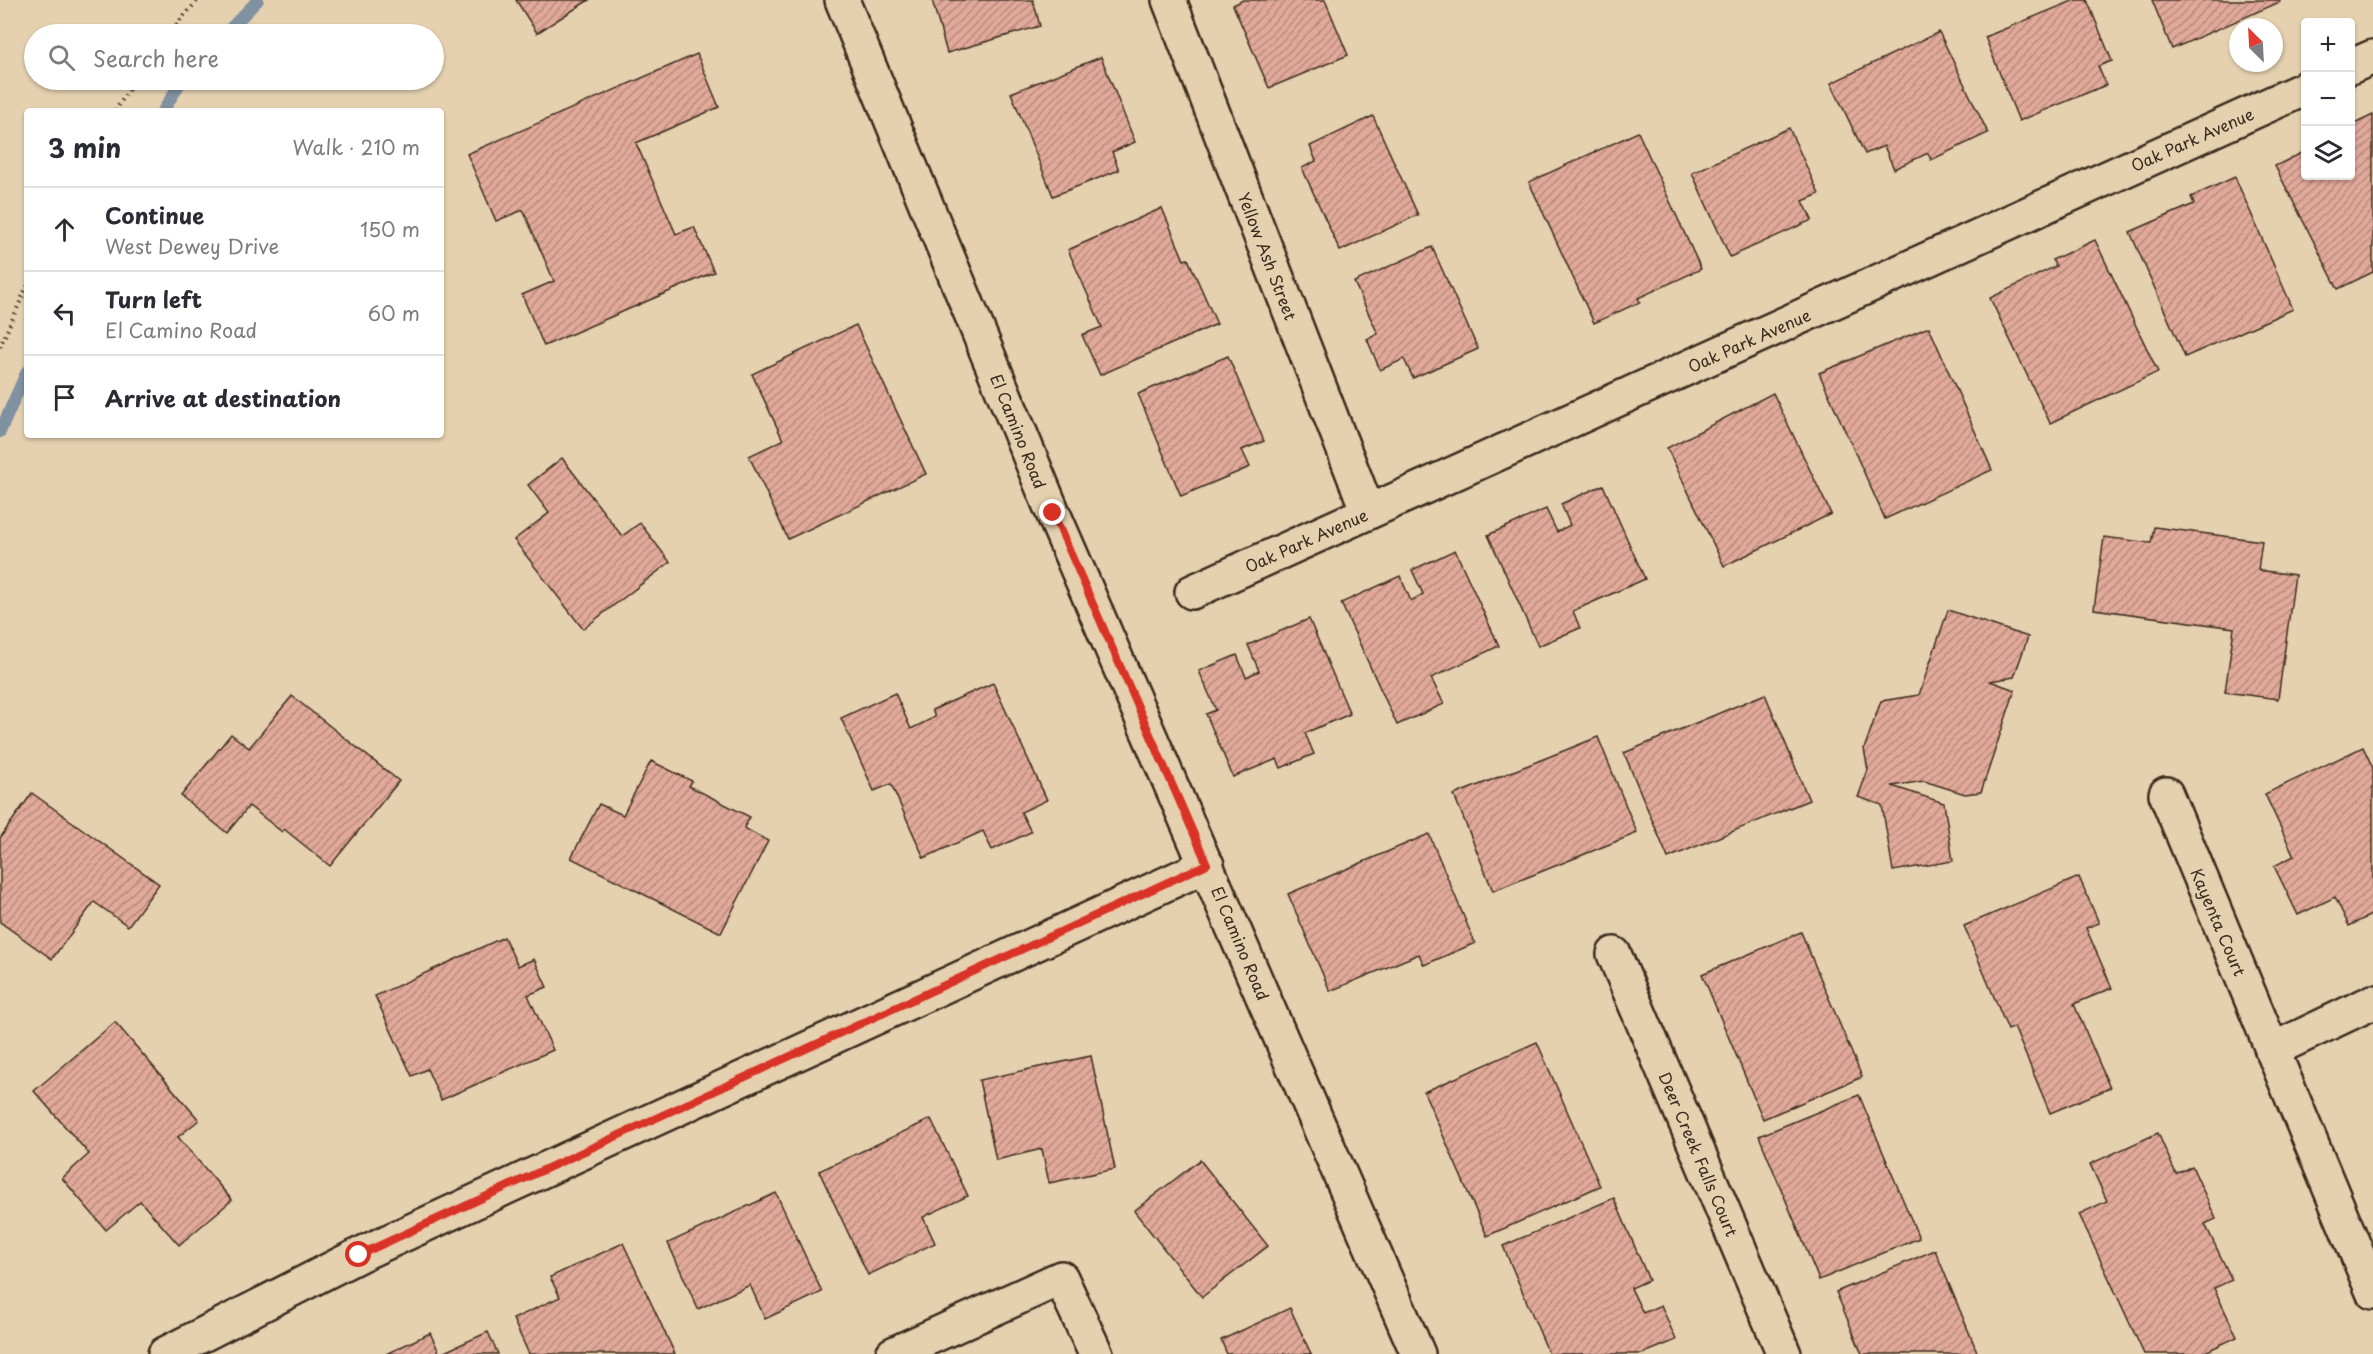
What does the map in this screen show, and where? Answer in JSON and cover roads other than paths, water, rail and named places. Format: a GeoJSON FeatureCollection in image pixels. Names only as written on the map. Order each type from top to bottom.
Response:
{"type":"FeatureCollection","features":[{"type":"Feature","properties":{"kind":"street","name":"El Camino Road"},"geometry":{"type":"LineString","coordinates":[[842,0],[1053,513],[1419,1354]]}},
{"type":"Feature","properties":{"kind":"street","name":"Yellow Ash Street"},"geometry":{"type":"LineString","coordinates":[[1169,0],[1368,512]]}},
{"type":"Feature","properties":{"kind":"street"},"geometry":{"type":"LineString","coordinates":[[2355,65],[2373,57]]}},
{"type":"Feature","properties":{"kind":"street","name":"Oak Park Avenue"},"geometry":{"type":"LineString","coordinates":[[1192,592],[2301,90]]}},
{"type":"Feature","properties":{"kind":"street","name":"Kayenta Court"},"geometry":{"type":"LineString","coordinates":[[2166,794],[2373,1292]]}},
{"type":"Feature","properties":{"kind":"street"},"geometry":{"type":"LineString","coordinates":[[165,1354],[359,1255],[1207,864]]}},
{"type":"Feature","properties":{"kind":"street","name":"Deer Creek Falls Court"},"geometry":{"type":"LineString","coordinates":[[1614,954],[1784,1354]]}},
{"type":"Feature","properties":{"kind":"street"},"geometry":{"type":"LineString","coordinates":[[2272,1050],[2373,1002]]}},
{"type":"Feature","properties":{"kind":"street"},"geometry":{"type":"LineString","coordinates":[[893,1354],[1061,1278],[1096,1354]]}},
{"type":"Feature","properties":{"kind":"waterway"},"geometry":{"type":"LineString","coordinates":[[235,24],[258,0]]}},
{"type":"Feature","properties":{"kind":"waterway"},"geometry":{"type":"LineString","coordinates":[[165,108],[176,90]]}},
{"type":"Feature","properties":{"kind":"waterway"},"geometry":{"type":"LineString","coordinates":[[0,432],[24,378]]}}]}
